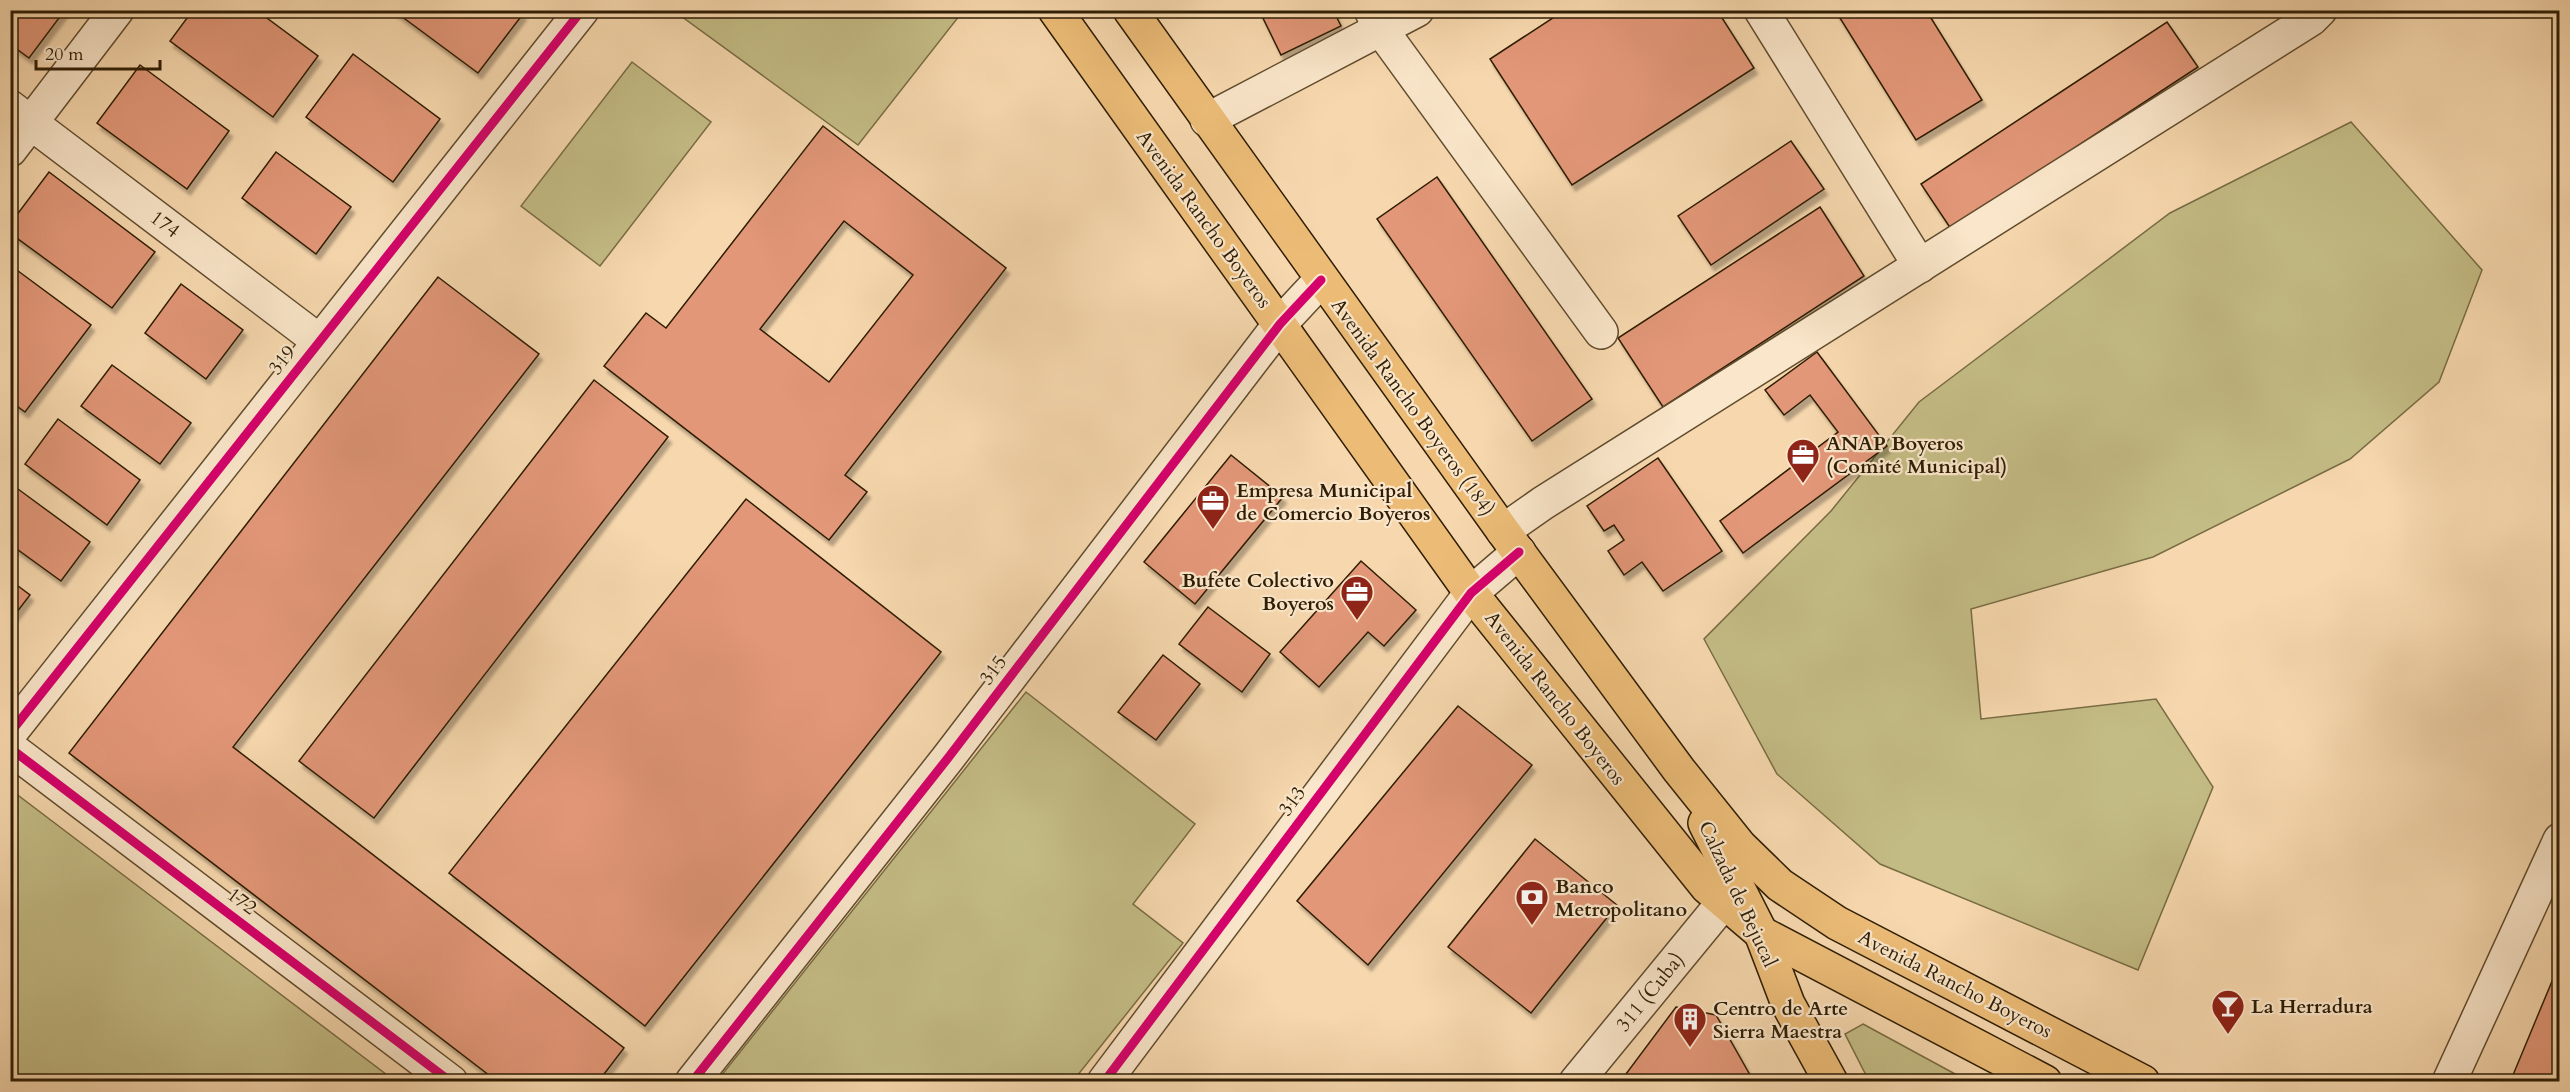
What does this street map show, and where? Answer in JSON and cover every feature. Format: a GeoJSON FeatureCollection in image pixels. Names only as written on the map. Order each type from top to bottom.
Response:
{"type":"FeatureCollection","features":[{"type":"Feature","properties":{"kind":"main road","name":"Avenida Rancho Boyeros"},"geometry":{"type":"LineString","coordinates":[[1055,10],[1471,592],[1675,850],[1723,903],[1761,933],[2045,1082]]}},
{"type":"Feature","properties":{"kind":"main road","name":"Avenida Rancho Boyeros (184)"},"geometry":{"type":"LineString","coordinates":[[1130,10],[1321,280],[1679,770]]}},
{"type":"Feature","properties":{"kind":"main road","name":"Avenida Rancho Boyeros"},"geometry":{"type":"LineString","coordinates":[[1679,770],[1740,846],[1780,885],[1838,923],[2143,1082]]}},
{"type":"Feature","properties":{"kind":"main road","name":"Calzada de Bejucal"},"geometry":{"type":"LineString","coordinates":[[1679,770],[1761,933],[1788,1004],[1831,1082]]}},
{"type":"Feature","properties":{"kind":"street"},"geometry":{"type":"LineString","coordinates":[[10,150],[21,115],[117,10]]}},
{"type":"Feature","properties":{"kind":"street","name":"319"},"geometry":{"type":"LineString","coordinates":[[10,733],[582,10]]}},
{"type":"Feature","properties":{"kind":"street"},"geometry":{"type":"LineString","coordinates":[[1207,120],[1376,19],[1417,10]]}},
{"type":"Feature","properties":{"kind":"street"},"geometry":{"type":"LineString","coordinates":[[1761,10],[1920,266]]}},
{"type":"Feature","properties":{"kind":"street","name":"313"},"geometry":{"type":"LineString","coordinates":[[1104,1082],[1471,592],[1543,502],[2312,19],[2320,10]]}},
{"type":"Feature","properties":{"kind":"street"},"geometry":{"type":"LineString","coordinates":[[1376,19],[1601,332]]}},
{"type":"Feature","properties":{"kind":"street","name":"174"},"geometry":{"type":"LineString","coordinates":[[21,115],[319,341]]}},
{"type":"Feature","properties":{"kind":"street","name":"315"},"geometry":{"type":"LineString","coordinates":[[692,1082],[948,759],[1280,324],[1321,280]]}},
{"type":"Feature","properties":{"kind":"street","name":"172"},"geometry":{"type":"LineString","coordinates":[[10,748],[451,1082]]}},
{"type":"Feature","properties":{"kind":"street"},"geometry":{"type":"LineString","coordinates":[[2449,1082],[2559,840]]}},
{"type":"Feature","properties":{"kind":"street","name":"311 (Cuba)"},"geometry":{"type":"LineString","coordinates":[[1576,1082],[1723,903]]}},
{"type":"Feature","properties":{"kind":"shaded area"},"geometry":{"type":"Polygon","coordinates":[[[958,10],[960,15],[858,145],[674,11],[958,10]]]}},
{"type":"Feature","properties":{"kind":"shaded area"},"geometry":{"type":"Polygon","coordinates":[[[632,62],[711,122],[600,266],[521,206],[632,62]]]}},
{"type":"Feature","properties":{"kind":"shaded area"},"geometry":{"type":"Polygon","coordinates":[[[2351,122],[2482,270],[2439,382],[2350,459],[2153,557],[1971,609],[1981,719],[2156,699],[2213,787],[2138,970],[1880,864],[1777,774],[1704,639],[1831,511],[1919,402],[2170,213],[2351,122]]]}},
{"type":"Feature","properties":{"kind":"shaded area"},"geometry":{"type":"Polygon","coordinates":[[[1026,692],[1195,824],[1133,904],[1183,943],[1073,1081],[717,1081],[1026,692]]]}},
{"type":"Feature","properties":{"kind":"shaded area"},"geometry":{"type":"Polygon","coordinates":[[[11,790],[395,1081],[11,1081],[11,790]]]}},
{"type":"Feature","properties":{"kind":"shaded area"},"geometry":{"type":"Polygon","coordinates":[[[1863,1024],[1968,1081],[1869,1081],[1845,1034],[1863,1024]]]}},
{"type":"Feature","properties":{"kind":"building"},"geometry":{"type":"Polygon","coordinates":[[[10,10],[65,10],[29,58],[10,44],[10,10]]]}},
{"type":"Feature","properties":{"kind":"building"},"geometry":{"type":"Polygon","coordinates":[[[193,10],[256,10],[318,56],[273,117],[170,41],[193,10]]]}},
{"type":"Feature","properties":{"kind":"building"},"geometry":{"type":"Polygon","coordinates":[[[393,10],[518,10],[523,14],[478,73],[393,10]]]}},
{"type":"Feature","properties":{"kind":"building"},"geometry":{"type":"Polygon","coordinates":[[[1259,10],[1333,10],[1341,26],[1281,55],[1259,10]]]}},
{"type":"Feature","properties":{"kind":"building"},"geometry":{"type":"Polygon","coordinates":[[[1565,10],[1717,10],[1754,68],[1572,185],[1490,59],[1565,10]]]}},
{"type":"Feature","properties":{"kind":"building"},"geometry":{"type":"Polygon","coordinates":[[[1835,10],[1926,10],[1982,100],[1916,140],[1835,10]]]}},
{"type":"Feature","properties":{"kind":"building"},"geometry":{"type":"Polygon","coordinates":[[[2167,22],[2198,67],[1951,229],[1921,184],[2167,22]]]}},
{"type":"Feature","properties":{"kind":"building"},"geometry":{"type":"Polygon","coordinates":[[[353,54],[440,119],[393,182],[306,117],[353,54]]]}},
{"type":"Feature","properties":{"kind":"building"},"geometry":{"type":"Polygon","coordinates":[[[140,65],[229,131],[187,189],[97,123],[140,65]]]}},
{"type":"Feature","properties":{"kind":"building"},"geometry":{"type":"Polygon","coordinates":[[[823,126],[1006,268],[845,475],[867,492],[829,540],[604,366],[646,313],[666,328],[823,126]],[[844,221],[760,329],[829,382],[913,275],[844,221]]]}},
{"type":"Feature","properties":{"kind":"building"},"geometry":{"type":"Polygon","coordinates":[[[1791,141],[1824,189],[1711,265],[1678,216],[1791,141]]]}},
{"type":"Feature","properties":{"kind":"building"},"geometry":{"type":"Polygon","coordinates":[[[276,152],[351,207],[316,254],[242,198],[276,152]]]}},
{"type":"Feature","properties":{"kind":"building"},"geometry":{"type":"Polygon","coordinates":[[[49,172],[155,252],[112,308],[10,233],[10,224],[49,172]]]}},
{"type":"Feature","properties":{"kind":"building"},"geometry":{"type":"Polygon","coordinates":[[[1437,177],[1592,399],[1532,441],[1377,219],[1437,177]]]}},
{"type":"Feature","properties":{"kind":"building"},"geometry":{"type":"Polygon","coordinates":[[[1820,207],[1864,276],[1663,407],[1618,338],[1820,207]]]}},
{"type":"Feature","properties":{"kind":"building"},"geometry":{"type":"Polygon","coordinates":[[[10,265],[91,325],[25,412],[10,401],[10,265]]]}},
{"type":"Feature","properties":{"kind":"building"},"geometry":{"type":"Polygon","coordinates":[[[438,277],[539,354],[233,747],[624,1048],[598,1082],[498,1082],[69,753],[438,277]]]}},
{"type":"Feature","properties":{"kind":"building"},"geometry":{"type":"Polygon","coordinates":[[[181,284],[243,330],[206,379],[145,333],[181,284]]]}},
{"type":"Feature","properties":{"kind":"building","name":"ANAP Boyeros (Comité Municipal)"},"geometry":{"type":"Polygon","coordinates":[[[1817,352],[1887,446],[1743,553],[1720,521],[1838,432],[1810,395],[1784,415],[1765,390],[1817,352]]]}},
{"type":"Feature","properties":{"kind":"building"},"geometry":{"type":"Polygon","coordinates":[[[112,365],[191,423],[160,464],[81,406],[112,365]]]}},
{"type":"Feature","properties":{"kind":"building"},"geometry":{"type":"Polygon","coordinates":[[[594,380],[668,437],[374,818],[299,761],[594,380]]]}},
{"type":"Feature","properties":{"kind":"building"},"geometry":{"type":"Polygon","coordinates":[[[58,419],[140,480],[107,525],[25,464],[58,419]]]}},
{"type":"Feature","properties":{"kind":"building","name":"Empresa Municipal de Comercio Boyeros"},"geometry":{"type":"Polygon","coordinates":[[[1231,455],[1283,497],[1195,604],[1144,562],[1231,455]]]}},
{"type":"Feature","properties":{"kind":"building"},"geometry":{"type":"Polygon","coordinates":[[[1658,458],[1722,551],[1663,591],[1642,562],[1624,575],[1608,551],[1624,540],[1614,525],[1604,531],[1587,506],[1658,458]]]}},
{"type":"Feature","properties":{"kind":"building"},"geometry":{"type":"Polygon","coordinates":[[[18,489],[90,542],[61,581],[10,544],[10,499],[18,489]]]}},
{"type":"Feature","properties":{"kind":"building"},"geometry":{"type":"Polygon","coordinates":[[[746,499],[941,652],[645,1026],[449,873],[746,499]]]}},
{"type":"Feature","properties":{"kind":"building","name":"Bufete Colectivo Boyeros"},"geometry":{"type":"Polygon","coordinates":[[[1361,561],[1416,610],[1384,646],[1368,632],[1319,687],[1280,652],[1361,561]]]}},
{"type":"Feature","properties":{"kind":"building"},"geometry":{"type":"Polygon","coordinates":[[[10,580],[30,595],[10,621],[10,580]]]}},
{"type":"Feature","properties":{"kind":"building"},"geometry":{"type":"Polygon","coordinates":[[[1208,607],[1270,654],[1242,692],[1179,644],[1208,607]]]}},
{"type":"Feature","properties":{"kind":"building"},"geometry":{"type":"Polygon","coordinates":[[[1163,655],[1200,684],[1156,740],[1118,712],[1163,655]]]}},
{"type":"Feature","properties":{"kind":"building"},"geometry":{"type":"Polygon","coordinates":[[[1458,706],[1532,765],[1368,965],[1297,901],[1458,706]]]}},
{"type":"Feature","properties":{"kind":"building","name":"Banco Metropolitano"},"geometry":{"type":"Polygon","coordinates":[[[1535,839],[1617,905],[1531,1013],[1448,947],[1535,839]]]}},
{"type":"Feature","properties":{"kind":"building"},"geometry":{"type":"Polygon","coordinates":[[[2560,962],[2560,1082],[2529,1082],[2513,1075],[2560,962]]]}},
{"type":"Feature","properties":{"kind":"building","name":"Centro de Arte Sierra Maestra"},"geometry":{"type":"Polygon","coordinates":[[[1676,1007],[1716,1015],[1754,1082],[1620,1082],[1676,1007]]]}},
{"type":"Feature","properties":{"kind":"cycle path"},"geometry":{"type":"LineString","coordinates":[[10,733],[582,10]]}},
{"type":"Feature","properties":{"kind":"cycle path"},"geometry":{"type":"LineString","coordinates":[[692,1082],[948,758],[1280,324],[1321,280]]}},
{"type":"Feature","properties":{"kind":"cycle path"},"geometry":{"type":"LineString","coordinates":[[1104,1082],[1471,593],[1519,552]]}},
{"type":"Feature","properties":{"kind":"cycle path"},"geometry":{"type":"LineString","coordinates":[[10,748],[451,1082]]}},
{"type":"Feature","properties":{"kind":"place","name":"ANAP Boyeros (Comité Municipal)"},"geometry":{"type":"Point","coordinates":[1803,484]}},
{"type":"Feature","properties":{"kind":"place","name":"Empresa Municipal de Comercio Boyeros"},"geometry":{"type":"Point","coordinates":[1213,530]}},
{"type":"Feature","properties":{"kind":"place","name":"Bufete Colectivo Boyeros"},"geometry":{"type":"Point","coordinates":[1357,621]}},
{"type":"Feature","properties":{"kind":"place","name":"Banco Metropolitano"},"geometry":{"type":"Point","coordinates":[1532,926]}},
{"type":"Feature","properties":{"kind":"place","name":"La Herradura"},"geometry":{"type":"Point","coordinates":[2228,1035]}},
{"type":"Feature","properties":{"kind":"place","name":"Centro de Arte Sierra Maestra"},"geometry":{"type":"Point","coordinates":[1690,1048]}}]}
